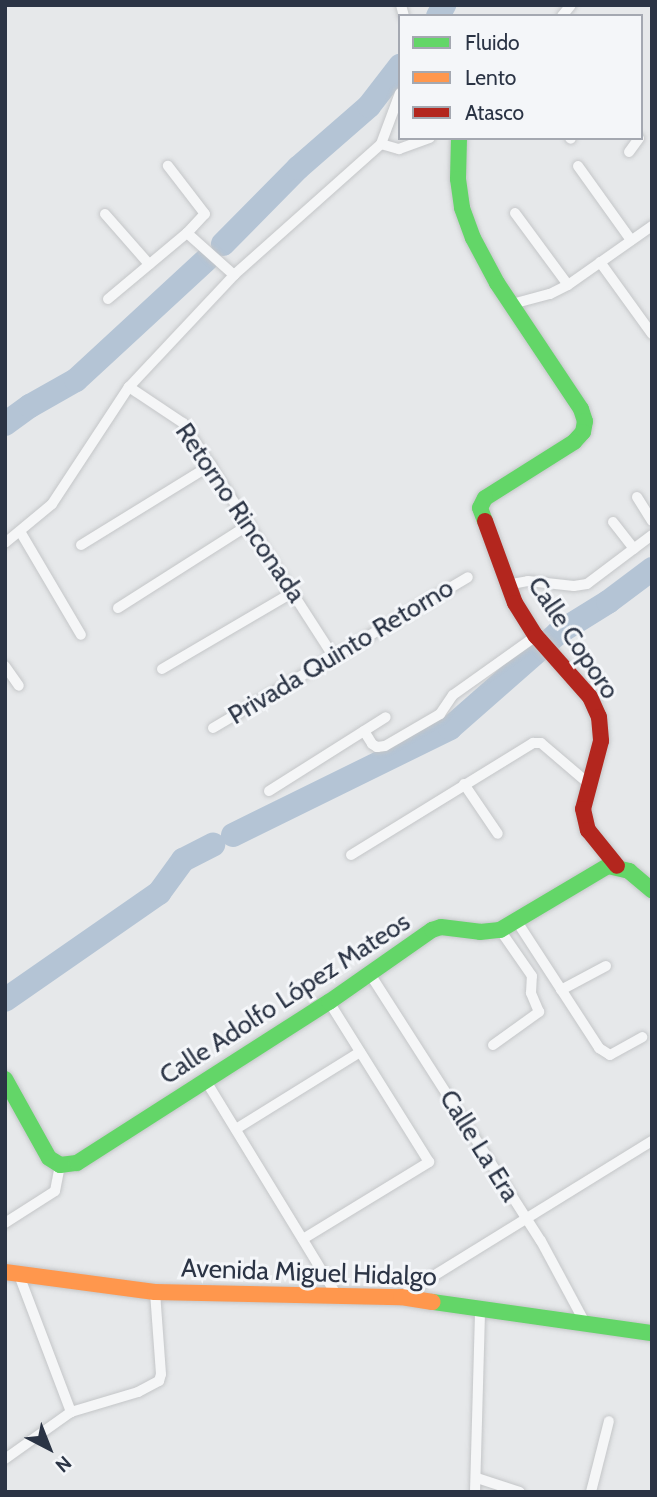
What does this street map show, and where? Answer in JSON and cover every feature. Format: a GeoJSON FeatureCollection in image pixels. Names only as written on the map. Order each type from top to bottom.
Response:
{"type":"FeatureCollection","features":[{"type":"Feature","properties":{"kind":"main road","name":"Calle Coporo"},"geometry":{"type":"LineString","coordinates":[[459,140],[458,179],[462,208],[473,238],[585,421],[583,432],[574,442],[485,498],[480,508],[506,585],[536,636],[554,653],[590,697],[599,717],[601,741],[583,809],[588,830],[617,866]]}},
{"type":"Feature","properties":{"kind":"main road"},"geometry":{"type":"LineString","coordinates":[[617,866],[639,878],[652,890]]}},
{"type":"Feature","properties":{"kind":"main road","name":"Calle Adolfo López Mateos"},"geometry":{"type":"LineString","coordinates":[[60,1165],[77,1163],[91,1155],[441,927],[480,932],[500,929],[598,871],[617,866]]}},
{"type":"Feature","properties":{"kind":"main road"},"geometry":{"type":"LineString","coordinates":[[5,1079],[40,1146],[49,1158],[60,1165]]}},
{"type":"Feature","properties":{"kind":"main road","name":"Avenida Miguel Hidalgo"},"geometry":{"type":"LineString","coordinates":[[12,1273],[155,1292],[401,1297],[584,1321],[652,1333]]}},
{"type":"Feature","properties":{"kind":"street"},"geometry":{"type":"LineString","coordinates":[[5,543],[21,533],[52,504],[129,387],[234,275],[381,144],[398,98]]}},
{"type":"Feature","properties":{"kind":"street"},"geometry":{"type":"LineString","coordinates":[[381,144],[399,149],[424,140]]}},
{"type":"Feature","properties":{"kind":"street"},"geometry":{"type":"LineString","coordinates":[[629,152],[638,140]]}},
{"type":"Feature","properties":{"kind":"street"},"geometry":{"type":"LineString","coordinates":[[108,299],[187,233],[205,214],[168,166]]}},
{"type":"Feature","properties":{"kind":"street"},"geometry":{"type":"LineString","coordinates":[[578,166],[631,240]]}},
{"type":"Feature","properties":{"kind":"street"},"geometry":{"type":"LineString","coordinates":[[515,213],[568,285]]}},
{"type":"Feature","properties":{"kind":"street"},"geometry":{"type":"LineString","coordinates":[[105,214],[149,264]]}},
{"type":"Feature","properties":{"kind":"street"},"geometry":{"type":"LineString","coordinates":[[512,304],[550,294],[568,285],[652,226]]}},
{"type":"Feature","properties":{"kind":"street"},"geometry":{"type":"LineString","coordinates":[[187,233],[234,275]]}},
{"type":"Feature","properties":{"kind":"street"},"geometry":{"type":"LineString","coordinates":[[600,262],[652,334]]}},
{"type":"Feature","properties":{"kind":"street","name":"Retorno Rinconada"},"geometry":{"type":"LineString","coordinates":[[129,387],[178,418],[250,524],[334,657]]}},
{"type":"Feature","properties":{"kind":"street"},"geometry":{"type":"LineString","coordinates":[[81,545],[211,465]]}},
{"type":"Feature","properties":{"kind":"street"},"geometry":{"type":"LineString","coordinates":[[636,497],[652,521]]}},
{"type":"Feature","properties":{"kind":"street"},"geometry":{"type":"LineString","coordinates":[[613,522],[634,549]]}},
{"type":"Feature","properties":{"kind":"street"},"geometry":{"type":"LineString","coordinates":[[118,608],[250,524]]}},
{"type":"Feature","properties":{"kind":"street"},"geometry":{"type":"LineString","coordinates":[[21,533],[81,635]]}},
{"type":"Feature","properties":{"kind":"street"},"geometry":{"type":"LineString","coordinates":[[506,585],[528,581],[580,585],[652,535]]}},
{"type":"Feature","properties":{"kind":"street","name":"Privada Quinto Retorno"},"geometry":{"type":"LineString","coordinates":[[214,728],[468,577]]}},
{"type":"Feature","properties":{"kind":"street"},"geometry":{"type":"LineString","coordinates":[[162,668],[293,592]]}},
{"type":"Feature","properties":{"kind":"street"},"geometry":{"type":"LineString","coordinates":[[364,731],[377,747],[440,714],[453,695],[536,636]]}},
{"type":"Feature","properties":{"kind":"street"},"geometry":{"type":"LineString","coordinates":[[5,666],[19,686]]}},
{"type":"Feature","properties":{"kind":"street"},"geometry":{"type":"LineString","coordinates":[[269,791],[386,717]]}},
{"type":"Feature","properties":{"kind":"street"},"geometry":{"type":"LineString","coordinates":[[351,855],[533,743],[541,743],[589,783]]}},
{"type":"Feature","properties":{"kind":"street"},"geometry":{"type":"LineString","coordinates":[[464,784],[498,834]]}},
{"type":"Feature","properties":{"kind":"street"},"geometry":{"type":"LineString","coordinates":[[516,920],[599,1048],[611,1055],[642,1037]]}},
{"type":"Feature","properties":{"kind":"street"},"geometry":{"type":"LineString","coordinates":[[493,1045],[540,1012],[531,993],[532,976],[500,929]]}},
{"type":"Feature","properties":{"kind":"street"},"geometry":{"type":"LineString","coordinates":[[561,990],[606,966]]}},
{"type":"Feature","properties":{"kind":"street","name":"Calle La Era"},"geometry":{"type":"LineString","coordinates":[[370,974],[541,1241],[584,1321]]}},
{"type":"Feature","properties":{"kind":"street"},"geometry":{"type":"LineString","coordinates":[[303,1239],[429,1162],[329,1002]]}},
{"type":"Feature","properties":{"kind":"street"},"geometry":{"type":"LineString","coordinates":[[236,1129],[360,1052]]}},
{"type":"Feature","properties":{"kind":"street"},"geometry":{"type":"LineString","coordinates":[[206,1081],[338,1296]]}},
{"type":"Feature","properties":{"kind":"street"},"geometry":{"type":"LineString","coordinates":[[401,1297],[652,1142]]}},
{"type":"Feature","properties":{"kind":"street"},"geometry":{"type":"LineString","coordinates":[[5,1223],[55,1191],[60,1165]]}},
{"type":"Feature","properties":{"kind":"street"},"geometry":{"type":"LineString","coordinates":[[12,1273],[71,1412]]}},
{"type":"Feature","properties":{"kind":"street"},"geometry":{"type":"LineString","coordinates":[[5,1459],[71,1412],[138,1392],[159,1381],[161,1374],[155,1292]]}},
{"type":"Feature","properties":{"kind":"street"},"geometry":{"type":"LineString","coordinates":[[475,1492],[480,1308]]}},
{"type":"Feature","properties":{"kind":"street"},"geometry":{"type":"LineString","coordinates":[[591,1492],[609,1421]]}},
{"type":"Feature","properties":{"kind":"street"},"geometry":{"type":"LineString","coordinates":[[477,1478],[520,1492]]}},
{"type":"Feature","properties":{"kind":"waterway"},"geometry":{"type":"LineString","coordinates":[[439,14],[444,5]]}},
{"type":"Feature","properties":{"kind":"waterway"},"geometry":{"type":"LineString","coordinates":[[223,244],[298,168],[369,106],[398,69]]}},
{"type":"Feature","properties":{"kind":"waterway"},"geometry":{"type":"LineString","coordinates":[[5,424],[30,406],[76,380],[207,259]]}},
{"type":"Feature","properties":{"kind":"waterway"},"geometry":{"type":"LineString","coordinates":[[233,835],[450,728],[558,633],[608,602],[652,569]]}},
{"type":"Feature","properties":{"kind":"waterway"},"geometry":{"type":"LineString","coordinates":[[5,1000],[159,893],[183,860],[213,845]]}},
{"type":"Feature","properties":{"kind":"traffic: fast"},"geometry":{"type":"LineString","coordinates":[[459,140],[458,179],[462,208],[473,238],[497,283],[581,409],[585,421],[583,432],[574,442],[485,498],[480,508],[485,521]]}},
{"type":"Feature","properties":{"kind":"traffic: fast"},"geometry":{"type":"LineString","coordinates":[[5,1079],[49,1158],[60,1165],[77,1163],[329,1002],[432,930],[441,927],[480,932],[500,930],[608,866],[629,871],[652,890]]}},
{"type":"Feature","properties":{"kind":"traffic: fast"},"geometry":{"type":"LineString","coordinates":[[433,1302],[652,1333]]}},
{"type":"Feature","properties":{"kind":"traffic: slow"},"geometry":{"type":"LineString","coordinates":[[5,1272],[155,1292],[401,1297],[433,1302]]}},
{"type":"Feature","properties":{"kind":"traffic: jam"},"geometry":{"type":"LineString","coordinates":[[485,521],[515,603],[536,636],[590,697],[599,717],[601,741],[583,809],[588,830],[617,866]]}}]}
